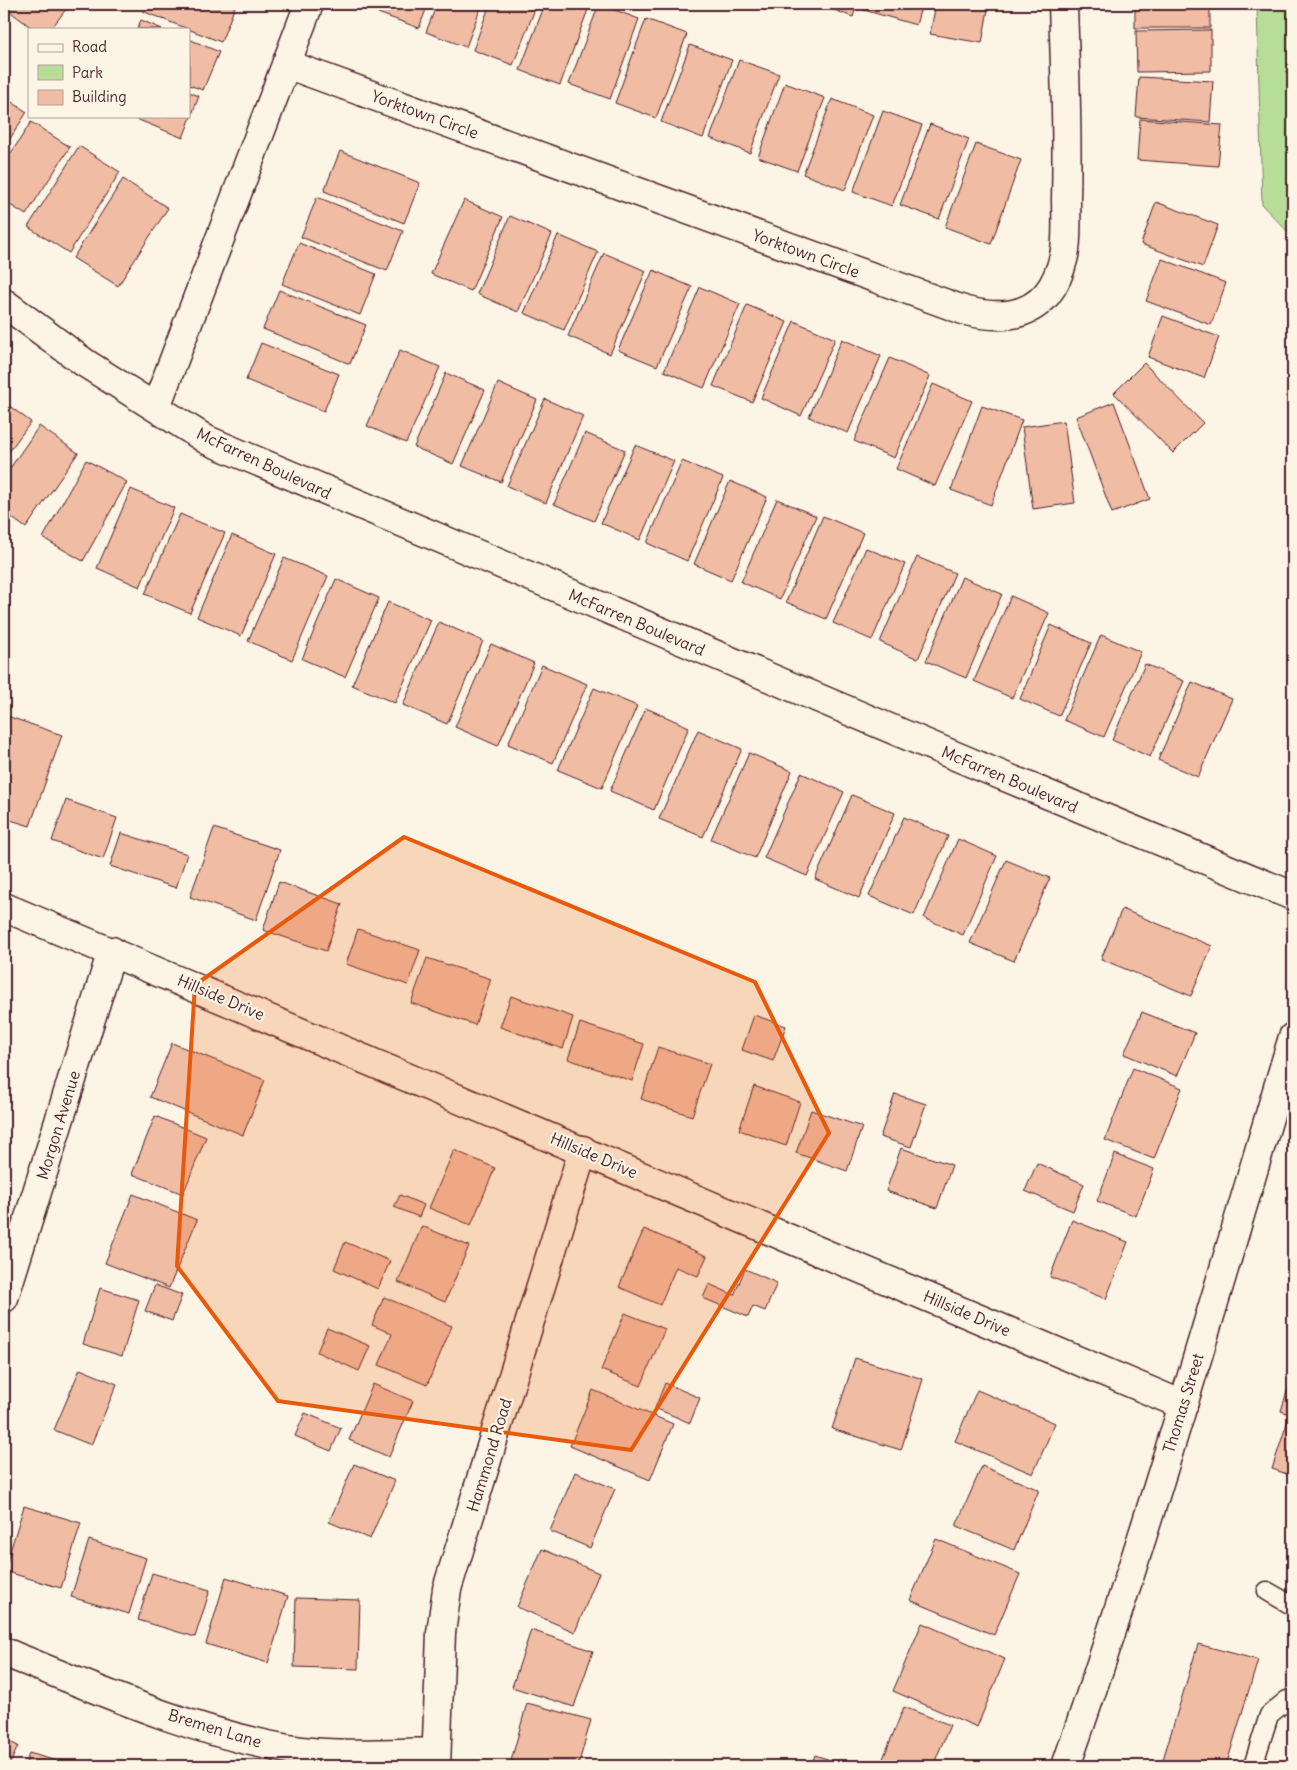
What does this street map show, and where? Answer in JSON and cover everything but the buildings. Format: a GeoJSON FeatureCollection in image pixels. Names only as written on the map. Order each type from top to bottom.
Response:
{"type":"FeatureCollection","features":[{"type":"Feature","properties":{"kind":"street"},"geometry":{"type":"LineString","coordinates":[[156,407],[309,4]]}},
{"type":"Feature","properties":{"kind":"street","name":"Yorktown Circle"},"geometry":{"type":"LineString","coordinates":[[286,64],[966,311],[1003,317],[1037,304],[1048,293],[1059,274],[1065,254],[1068,153],[1063,4]]}},
{"type":"Feature","properties":{"kind":"street","name":"McFarren Boulevard"},"geometry":{"type":"LineString","coordinates":[[4,303],[85,363],[207,440],[284,474],[1293,896]]}},
{"type":"Feature","properties":{"kind":"street","name":"Hillside Drive"},"geometry":{"type":"LineString","coordinates":[[4,907],[1183,1405]]}},
{"type":"Feature","properties":{"kind":"street","name":"Morgon Avenue"},"geometry":{"type":"LineString","coordinates":[[4,1298],[112,951]]}},
{"type":"Feature","properties":{"kind":"street","name":"Thomas Street"},"geometry":{"type":"LineString","coordinates":[[1066,1766],[1101,1665],[1183,1405],[1293,1037]]}},
{"type":"Feature","properties":{"kind":"street","name":"Hammond Road"},"geometry":{"type":"LineString","coordinates":[[436,1759],[441,1633],[447,1589],[583,1150]]}},
{"type":"Feature","properties":{"kind":"street","name":"Bremen Lane"},"geometry":{"type":"LineString","coordinates":[[4,1652],[127,1701],[232,1737],[290,1749],[436,1759]]}},
{"type":"Feature","properties":{"kind":"lane"},"geometry":{"type":"LineString","coordinates":[[1267,1591],[1293,1606]]}},
{"type":"Feature","properties":{"kind":"lane"},"geometry":{"type":"LineString","coordinates":[[1253,1766],[1269,1715],[1287,1700],[1293,1700]]}},
{"type":"Feature","properties":{"kind":"highlighted area"},"geometry":{"type":"Polygon","coordinates":[[[404,837],[755,982],[829,1133],[631,1450],[278,1401],[177,1266],[195,985],[404,837]]]}},
{"type":"Feature","properties":{"kind":"green space"},"geometry":{"type":"Polygon","coordinates":[[[1257,4],[1293,4],[1293,237],[1262,205],[1257,4]]]}}]}
